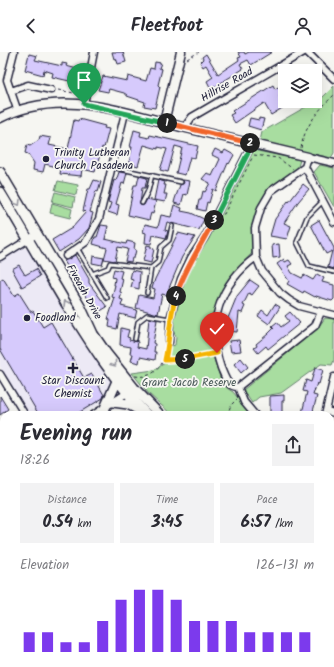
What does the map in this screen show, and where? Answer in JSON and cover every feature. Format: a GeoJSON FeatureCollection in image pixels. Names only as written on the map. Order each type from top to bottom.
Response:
{"type":"FeatureCollection","features":[{"type":"Feature","properties":{"kind":"main road","name":"Fiveash Drive"},"geometry":{"type":"LineString","coordinates":[[0,172],[85,314],[93,334],[145,411]]}},
{"type":"Feature","properties":{"kind":"main road","name":"Fiveash Drive"},"geometry":{"type":"LineString","coordinates":[[0,192],[78,323],[104,363],[117,381],[155,411]]}},
{"type":"Feature","properties":{"kind":"main road"},"geometry":{"type":"LineString","coordinates":[[105,408],[117,381]]}},
{"type":"Feature","properties":{"kind":"main road"},"geometry":{"type":"LineString","coordinates":[[113,402],[128,404],[141,411]]}},
{"type":"Feature","properties":{"kind":"street"},"geometry":{"type":"LineString","coordinates":[[14,52],[8,79],[17,109]]}},
{"type":"Feature","properties":{"kind":"street"},"geometry":{"type":"LineString","coordinates":[[84,104],[94,52]]}},
{"type":"Feature","properties":{"kind":"street"},"geometry":{"type":"LineString","coordinates":[[164,122],[181,52]]}},
{"type":"Feature","properties":{"kind":"street"},"geometry":{"type":"LineString","coordinates":[[305,52],[334,79]]}},
{"type":"Feature","properties":{"kind":"street","name":"Hillrise Road"},"geometry":{"type":"LineString","coordinates":[[184,128],[192,117],[305,52]]}},
{"type":"Feature","properties":{"kind":"street"},"geometry":{"type":"LineString","coordinates":[[0,77],[8,79]]}},
{"type":"Feature","properties":{"kind":"street"},"geometry":{"type":"LineString","coordinates":[[11,91],[28,85],[51,90]]}},
{"type":"Feature","properties":{"kind":"street"},"geometry":{"type":"LineString","coordinates":[[0,118],[17,109],[41,104],[84,104],[334,164]]}},
{"type":"Feature","properties":{"kind":"street"},"geometry":{"type":"LineString","coordinates":[[66,256],[86,242],[99,220],[125,113]]}},
{"type":"Feature","properties":{"kind":"street"},"geometry":{"type":"LineString","coordinates":[[169,342],[170,319],[181,279],[218,212],[248,153],[251,143]]}},
{"type":"Feature","properties":{"kind":"street"},"geometry":{"type":"LineString","coordinates":[[304,156],[306,167],[334,222]]}},
{"type":"Feature","properties":{"kind":"street"},"geometry":{"type":"LineString","coordinates":[[306,167],[271,191],[261,208],[255,228],[256,257],[262,271],[280,293],[298,306],[334,316]]}},
{"type":"Feature","properties":{"kind":"street"},"geometry":{"type":"LineString","coordinates":[[0,257],[37,234]]}},
{"type":"Feature","properties":{"kind":"street"},"geometry":{"type":"LineString","coordinates":[[252,411],[241,396],[238,388],[234,387],[227,381],[217,353],[214,334],[215,320],[219,306],[230,284],[243,266],[256,257]]}},
{"type":"Feature","properties":{"kind":"street"},"geometry":{"type":"LineString","coordinates":[[238,388],[315,326],[321,312]]}},
{"type":"Feature","properties":{"kind":"street"},"geometry":{"type":"LineString","coordinates":[[0,375],[22,411]]}},
{"type":"Feature","properties":{"kind":"street"},"geometry":{"type":"LineString","coordinates":[[326,411],[334,377]]}},
{"type":"Feature","properties":{"kind":"street"},"geometry":{"type":"LineString","coordinates":[[100,411],[130,391]]}},
{"type":"Feature","properties":{"kind":"lane"},"geometry":{"type":"LineString","coordinates":[[112,167],[181,182]]}},
{"type":"Feature","properties":{"kind":"lane"},"geometry":{"type":"LineString","coordinates":[[142,203],[148,191],[152,175]]}},
{"type":"Feature","properties":{"kind":"lane"},"geometry":{"type":"LineString","coordinates":[[323,201],[307,217],[297,242],[309,266],[334,272]]}},
{"type":"Feature","properties":{"kind":"lane"},"geometry":{"type":"LineString","coordinates":[[147,293],[151,268],[158,262],[161,247],[169,240],[172,226]]}},
{"type":"Feature","properties":{"kind":"lane"},"geometry":{"type":"LineString","coordinates":[[77,248],[107,298]]}},
{"type":"Feature","properties":{"kind":"lane"},"geometry":{"type":"LineString","coordinates":[[92,274],[108,268],[110,262],[151,268]]}},
{"type":"Feature","properties":{"kind":"lane"},"geometry":{"type":"LineString","coordinates":[[135,339],[138,322],[147,315],[170,319]]}},
{"type":"Feature","properties":{"kind":"path"},"geometry":{"type":"LineString","coordinates":[[178,64],[199,52]]}},
{"type":"Feature","properties":{"kind":"path"},"geometry":{"type":"LineString","coordinates":[[51,90],[79,94]]}},
{"type":"Feature","properties":{"kind":"path"},"geometry":{"type":"LineString","coordinates":[[304,156],[302,140],[307,128],[334,95]]}},
{"type":"Feature","properties":{"kind":"path"},"geometry":{"type":"LineString","coordinates":[[251,154],[278,158],[296,173]]}},
{"type":"Feature","properties":{"kind":"path"},"geometry":{"type":"LineString","coordinates":[[218,212],[224,214],[253,155]]}},
{"type":"Feature","properties":{"kind":"path"},"geometry":{"type":"LineString","coordinates":[[133,375],[136,377],[155,372],[165,360],[169,342]]}},
{"type":"Feature","properties":{"kind":"path"},"geometry":{"type":"LineString","coordinates":[[165,360],[191,358],[217,353]]}},
{"type":"Feature","properties":{"kind":"path"},"geometry":{"type":"LineString","coordinates":[[229,411],[231,405],[241,396]]}},
{"type":"Feature","properties":{"kind":"shaded area"},"geometry":{"type":"Polygon","coordinates":[[[23,247],[31,251],[98,361],[114,384],[106,400],[88,411],[27,411],[0,367],[0,261],[23,247]]]}},
{"type":"Feature","properties":{"kind":"green space"},"geometry":{"type":"Polygon","coordinates":[[[334,86],[334,153],[331,158],[260,141],[262,132],[304,108],[322,108],[323,97],[334,86]]]}},
{"type":"Feature","properties":{"kind":"green space","name":"Grant Jacob Reserve"},"geometry":{"type":"Polygon","coordinates":[[[253,150],[300,160],[297,170],[269,190],[259,204],[253,227],[252,253],[226,282],[212,320],[210,334],[213,356],[220,377],[227,388],[233,392],[249,411],[168,411],[149,394],[132,373],[154,370],[165,363],[169,347],[175,345],[176,337],[172,328],[174,312],[182,286],[191,264],[207,240],[253,150]]]}},
{"type":"Feature","properties":{"kind":"green space"},"geometry":{"type":"Polygon","coordinates":[[[320,165],[334,168],[334,207],[314,172],[320,165]]]}},
{"type":"Feature","properties":{"kind":"green space"},"geometry":{"type":"Polygon","coordinates":[[[58,181],[78,185],[76,195],[55,190],[58,181]]]}},
{"type":"Feature","properties":{"kind":"green space"},"geometry":{"type":"Polygon","coordinates":[[[55,192],[75,197],[73,207],[52,202],[55,192]]]}},
{"type":"Feature","properties":{"kind":"green space"},"geometry":{"type":"Polygon","coordinates":[[[52,203],[72,209],[70,218],[50,213],[52,203]]]}},
{"type":"Feature","properties":{"kind":"green space"},"geometry":{"type":"Polygon","coordinates":[[[325,318],[334,319],[334,360],[332,365],[321,364],[281,393],[259,397],[252,403],[243,390],[317,329],[325,318]]]}},
{"type":"Feature","properties":{"kind":"building"},"geometry":{"type":"Polygon","coordinates":[[[112,52],[123,52],[126,62],[118,64],[116,58],[114,59],[112,52]]]}},
{"type":"Feature","properties":{"kind":"building"},"geometry":{"type":"Polygon","coordinates":[[[238,52],[244,52],[245,54],[249,52],[272,52],[251,65],[248,60],[240,64],[243,69],[211,89],[207,81],[213,77],[206,65],[203,67],[200,62],[203,59],[202,57],[206,54],[218,74],[239,60],[238,58],[241,57],[238,52]]]}},
{"type":"Feature","properties":{"kind":"building"},"geometry":{"type":"Polygon","coordinates":[[[29,54],[37,56],[35,60],[62,66],[62,63],[67,64],[66,66],[81,70],[78,83],[52,77],[53,73],[44,70],[43,75],[25,70],[29,54]]]}},
{"type":"Feature","properties":{"kind":"building"},"geometry":{"type":"Polygon","coordinates":[[[155,62],[161,63],[159,68],[162,69],[158,85],[160,87],[155,108],[144,106],[145,102],[127,96],[124,93],[109,89],[108,92],[98,90],[103,76],[127,81],[128,76],[146,81],[150,68],[154,69],[155,62]]]}},
{"type":"Feature","properties":{"kind":"building"},"geometry":{"type":"Polygon","coordinates":[[[273,85],[275,89],[278,87],[278,108],[282,108],[271,115],[264,103],[235,123],[230,115],[234,113],[232,111],[273,85]]]}},
{"type":"Feature","properties":{"kind":"building"},"geometry":{"type":"Polygon","coordinates":[[[250,118],[259,120],[259,118],[264,119],[261,130],[248,126],[250,118]]]}},
{"type":"Feature","properties":{"kind":"building"},"geometry":{"type":"Polygon","coordinates":[[[79,119],[105,126],[104,128],[109,129],[104,148],[102,147],[98,162],[101,162],[100,169],[96,168],[95,172],[82,169],[81,176],[60,174],[61,168],[45,164],[43,172],[33,170],[34,163],[28,154],[25,153],[27,145],[30,146],[39,140],[40,136],[51,138],[49,145],[68,149],[74,120],[78,121],[79,119]]]}},
{"type":"Feature","properties":{"kind":"building"},"geometry":{"type":"Polygon","coordinates":[[[134,130],[141,132],[140,136],[149,138],[150,135],[198,146],[195,158],[190,157],[185,175],[176,173],[182,148],[175,146],[168,172],[160,170],[167,149],[158,147],[158,149],[144,145],[138,166],[129,163],[132,147],[130,147],[134,130]]]}},
{"type":"Feature","properties":{"kind":"building"},"geometry":{"type":"Polygon","coordinates":[[[215,149],[223,153],[225,150],[234,155],[229,164],[228,163],[216,191],[213,189],[205,211],[197,209],[203,191],[205,192],[210,183],[202,179],[207,173],[212,176],[220,159],[212,155],[215,149]]]}},
{"type":"Feature","properties":{"kind":"building"},"geometry":{"type":"Polygon","coordinates":[[[119,172],[127,173],[124,184],[122,183],[116,204],[119,205],[117,215],[108,212],[111,203],[108,202],[114,180],[116,181],[119,172]]]}},
{"type":"Feature","properties":{"kind":"building"},"geometry":{"type":"Polygon","coordinates":[[[139,176],[147,178],[145,188],[142,188],[140,205],[144,205],[147,199],[156,201],[153,214],[151,213],[149,220],[128,215],[134,185],[137,185],[139,176]]]}},
{"type":"Feature","properties":{"kind":"building"},"geometry":{"type":"Polygon","coordinates":[[[94,180],[101,182],[98,192],[96,191],[90,212],[93,213],[89,228],[79,239],[59,252],[52,240],[72,228],[86,212],[83,211],[88,189],[90,189],[94,180]]]}},
{"type":"Feature","properties":{"kind":"building"},"geometry":{"type":"Polygon","coordinates":[[[158,180],[165,182],[164,185],[166,185],[164,194],[167,194],[165,202],[154,200],[158,180]]]}},
{"type":"Feature","properties":{"kind":"building"},"geometry":{"type":"Polygon","coordinates":[[[183,180],[190,181],[187,195],[184,194],[181,205],[174,203],[180,185],[184,183],[183,180]]]}},
{"type":"Feature","properties":{"kind":"building"},"geometry":{"type":"Polygon","coordinates":[[[303,184],[309,189],[284,223],[291,226],[287,239],[270,236],[275,219],[303,184]]]}},
{"type":"Feature","properties":{"kind":"building"},"geometry":{"type":"Polygon","coordinates":[[[174,205],[182,208],[181,211],[191,213],[204,219],[199,230],[167,222],[165,230],[168,231],[166,238],[153,235],[151,244],[145,243],[146,233],[143,232],[145,224],[158,227],[161,215],[171,217],[174,205]]]}},
{"type":"Feature","properties":{"kind":"building"},"geometry":{"type":"Polygon","coordinates":[[[319,220],[334,248],[334,269],[328,267],[332,251],[326,254],[311,225],[319,220]]]}},
{"type":"Feature","properties":{"kind":"building"},"geometry":{"type":"Polygon","coordinates":[[[101,225],[108,226],[105,239],[126,244],[127,241],[135,243],[134,249],[136,250],[134,258],[132,258],[131,262],[125,261],[128,249],[118,247],[115,261],[104,259],[107,248],[93,244],[101,225]]]}},
{"type":"Feature","properties":{"kind":"building"},"geometry":{"type":"Polygon","coordinates":[[[178,233],[195,237],[182,257],[166,295],[162,294],[158,314],[136,308],[139,295],[153,298],[155,289],[152,288],[155,279],[178,233]]]}},
{"type":"Feature","properties":{"kind":"building"},"geometry":{"type":"Polygon","coordinates":[[[279,244],[280,257],[273,258],[272,245],[279,244]]]}},
{"type":"Feature","properties":{"kind":"building"},"geometry":{"type":"Polygon","coordinates":[[[147,245],[154,249],[151,263],[143,261],[147,245]]]}},
{"type":"Feature","properties":{"kind":"building"},"geometry":{"type":"Polygon","coordinates":[[[75,255],[89,279],[89,283],[107,307],[97,313],[64,261],[75,255]]]}},
{"type":"Feature","properties":{"kind":"building"},"geometry":{"type":"Polygon","coordinates":[[[93,256],[104,258],[102,265],[92,263],[93,256]]]}},
{"type":"Feature","properties":{"kind":"building"},"geometry":{"type":"Polygon","coordinates":[[[284,259],[285,262],[289,260],[292,264],[288,266],[292,273],[302,278],[304,275],[313,280],[317,274],[324,278],[322,282],[334,285],[334,299],[332,301],[316,296],[315,297],[304,291],[303,293],[287,284],[289,281],[277,264],[284,259]]]}},
{"type":"Feature","properties":{"kind":"building"},"geometry":{"type":"Polygon","coordinates":[[[19,265],[25,275],[36,269],[40,276],[22,287],[12,269],[19,265]]]}},
{"type":"Feature","properties":{"kind":"building"},"geometry":{"type":"Polygon","coordinates":[[[114,269],[122,271],[120,278],[123,279],[120,292],[122,293],[120,299],[123,300],[121,306],[137,310],[135,318],[120,314],[117,329],[109,327],[110,320],[108,319],[115,298],[112,297],[115,285],[115,278],[112,277],[114,269]]]}},
{"type":"Feature","properties":{"kind":"building"},"geometry":{"type":"Polygon","coordinates":[[[132,270],[140,272],[139,289],[131,287],[133,280],[130,279],[132,270]]]}},
{"type":"Feature","properties":{"kind":"building"},"geometry":{"type":"Polygon","coordinates":[[[3,278],[14,296],[19,293],[43,327],[51,322],[84,378],[92,374],[104,395],[103,398],[82,411],[37,411],[0,349],[0,280],[3,278]]]}},
{"type":"Feature","properties":{"kind":"building"},"geometry":{"type":"Polygon","coordinates":[[[250,280],[259,286],[252,295],[249,293],[243,305],[245,306],[242,313],[239,312],[237,332],[227,331],[228,318],[237,296],[250,280]]]}},
{"type":"Feature","properties":{"kind":"building"},"geometry":{"type":"Polygon","coordinates":[[[275,304],[280,307],[269,324],[258,316],[262,310],[268,315],[275,304]]]}},
{"type":"Feature","properties":{"kind":"building"},"geometry":{"type":"Polygon","coordinates":[[[290,312],[300,323],[268,349],[266,346],[258,353],[254,348],[257,346],[256,344],[274,328],[272,326],[277,322],[281,327],[289,321],[285,316],[290,312]]]}},
{"type":"Feature","properties":{"kind":"building"},"geometry":{"type":"Polygon","coordinates":[[[149,318],[157,320],[153,343],[155,344],[154,352],[156,352],[155,360],[140,357],[139,363],[131,361],[133,354],[130,354],[131,347],[120,345],[121,328],[129,330],[127,337],[130,338],[129,340],[138,342],[137,347],[146,349],[149,318]]]}},
{"type":"Feature","properties":{"kind":"building"},"geometry":{"type":"Polygon","coordinates":[[[239,340],[241,351],[231,352],[229,341],[239,340]]]}},
{"type":"Feature","properties":{"kind":"building"},"geometry":{"type":"Polygon","coordinates":[[[241,358],[248,367],[241,373],[234,364],[241,358]]]}},
{"type":"Feature","properties":{"kind":"building"},"geometry":{"type":"Polygon","coordinates":[[[315,368],[323,370],[319,384],[317,383],[313,395],[317,396],[313,411],[302,411],[307,392],[303,391],[306,380],[311,382],[315,368]]]}},
{"type":"Feature","properties":{"kind":"building"},"geometry":{"type":"Polygon","coordinates":[[[284,395],[284,401],[282,401],[282,411],[270,411],[270,396],[284,395]]]}},
{"type":"Feature","properties":{"kind":"building"},"geometry":{"type":"Polygon","coordinates":[[[0,396],[8,409],[5,411],[0,411],[0,396]]]}},
{"type":"Feature","properties":{"kind":"place","name":"Trinity Lutheran Church Pasadena"},"geometry":{"type":"Point","coordinates":[46,159]}},
{"type":"Feature","properties":{"kind":"place","name":"Foodland"},"geometry":{"type":"Point","coordinates":[27,318]}},
{"type":"Feature","properties":{"kind":"place","name":"Star Discount Chemist"},"geometry":{"type":"Point","coordinates":[73,368]}},
{"type":"Feature","properties":{"kind":"route"},"geometry":{"type":"LineString","coordinates":[[84,104],[251,143],[248,153],[205,237],[191,258],[181,279],[170,319],[169,342],[165,360],[191,358],[217,353]]}}]}
